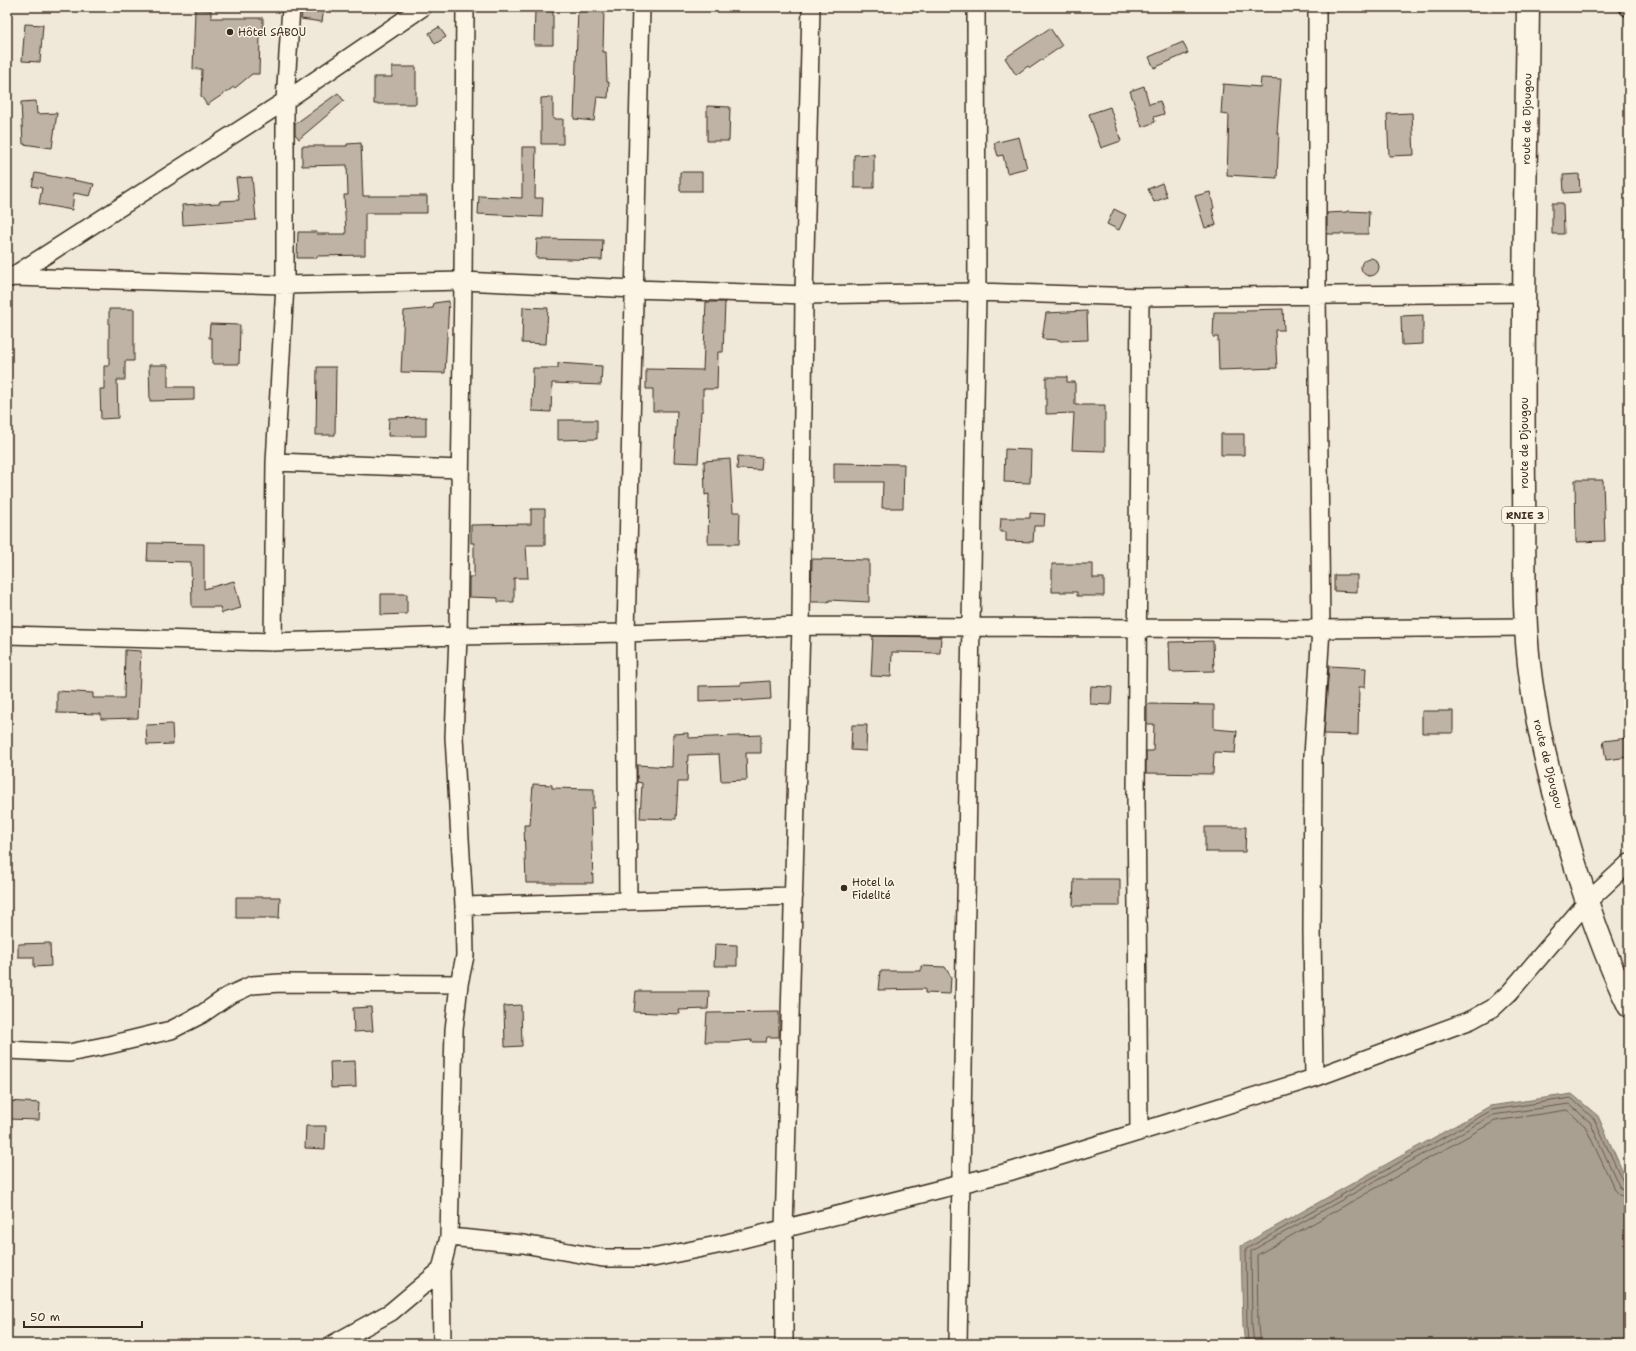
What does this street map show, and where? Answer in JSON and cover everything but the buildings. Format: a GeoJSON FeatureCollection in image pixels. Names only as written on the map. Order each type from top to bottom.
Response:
{"type":"FeatureCollection","features":[{"type":"Feature","properties":{"kind":"highway","name":"route de Djougou"},"geometry":{"type":"LineString","coordinates":[[1528,7],[1524,439],[1527,627],[1530,677],[1537,722],[1558,808],[1586,903],[1616,980],[1629,1006]]}},
{"type":"Feature","properties":{"kind":"street"},"geometry":{"type":"LineString","coordinates":[[273,642],[275,462],[285,285],[285,101],[291,7]]}},
{"type":"Feature","properties":{"kind":"street"},"geometry":{"type":"LineString","coordinates":[[10,279],[285,101],[423,7]]}},
{"type":"Feature","properties":{"kind":"street"},"geometry":{"type":"LineString","coordinates":[[442,1344],[441,1270],[449,1237],[454,1030],[459,984],[465,956],[464,906],[454,737],[458,636],[465,7]]}},
{"type":"Feature","properties":{"kind":"street"},"geometry":{"type":"LineString","coordinates":[[628,901],[626,633],[641,7]]}},
{"type":"Feature","properties":{"kind":"street"},"geometry":{"type":"LineString","coordinates":[[784,1344],[784,1229],[801,626],[804,295],[811,7]]}},
{"type":"Feature","properties":{"kind":"street"},"geometry":{"type":"LineString","coordinates":[[958,1344],[977,292],[976,7]]}},
{"type":"Feature","properties":{"kind":"street"},"geometry":{"type":"LineString","coordinates":[[1314,1078],[1312,930],[1313,756],[1321,629],[1317,296],[1317,7]]}},
{"type":"Feature","properties":{"kind":"street"},"geometry":{"type":"LineString","coordinates":[[10,279],[285,285],[463,281],[635,290],[804,295],[977,292],[1140,297],[1525,293]]}},
{"type":"Feature","properties":{"kind":"street"},"geometry":{"type":"LineString","coordinates":[[1139,1131],[1136,796],[1140,297]]}},
{"type":"Feature","properties":{"kind":"street"},"geometry":{"type":"LineString","coordinates":[[275,462],[460,469]]}},
{"type":"Feature","properties":{"kind":"street"},"geometry":{"type":"LineString","coordinates":[[7,635],[273,642],[458,636],[626,633],[801,626],[1321,629],[1527,627]]}},
{"type":"Feature","properties":{"kind":"street"},"geometry":{"type":"LineString","coordinates":[[449,1237],[522,1244],[603,1258],[654,1258],[727,1243],[1012,1171],[1314,1078],[1471,1020],[1493,1008],[1510,992],[1586,903],[1629,863]]}},
{"type":"Feature","properties":{"kind":"street"},"geometry":{"type":"LineString","coordinates":[[464,906],[794,896]]}},
{"type":"Feature","properties":{"kind":"street"},"geometry":{"type":"LineString","coordinates":[[7,1050],[69,1053],[171,1030],[202,1014],[228,996],[252,985],[280,983],[459,984]]}},
{"type":"Feature","properties":{"kind":"street"},"geometry":{"type":"LineString","coordinates":[[333,1344],[391,1312],[441,1270]]}},
{"type":"Feature","properties":{"kind":"water"},"geometry":{"type":"Polygon","coordinates":[[[1572,1094],[1598,1116],[1629,1186],[1629,1344],[1245,1344],[1243,1327],[1241,1246],[1490,1106],[1572,1094]]]}},
{"type":"Feature","properties":{"kind":"place","name":"Hôtel SABOU"},"geometry":{"type":"Point","coordinates":[230,32]}},
{"type":"Feature","properties":{"kind":"place","name":"Hotel la Fidelité"},"geometry":{"type":"Point","coordinates":[844,888]}}]}
